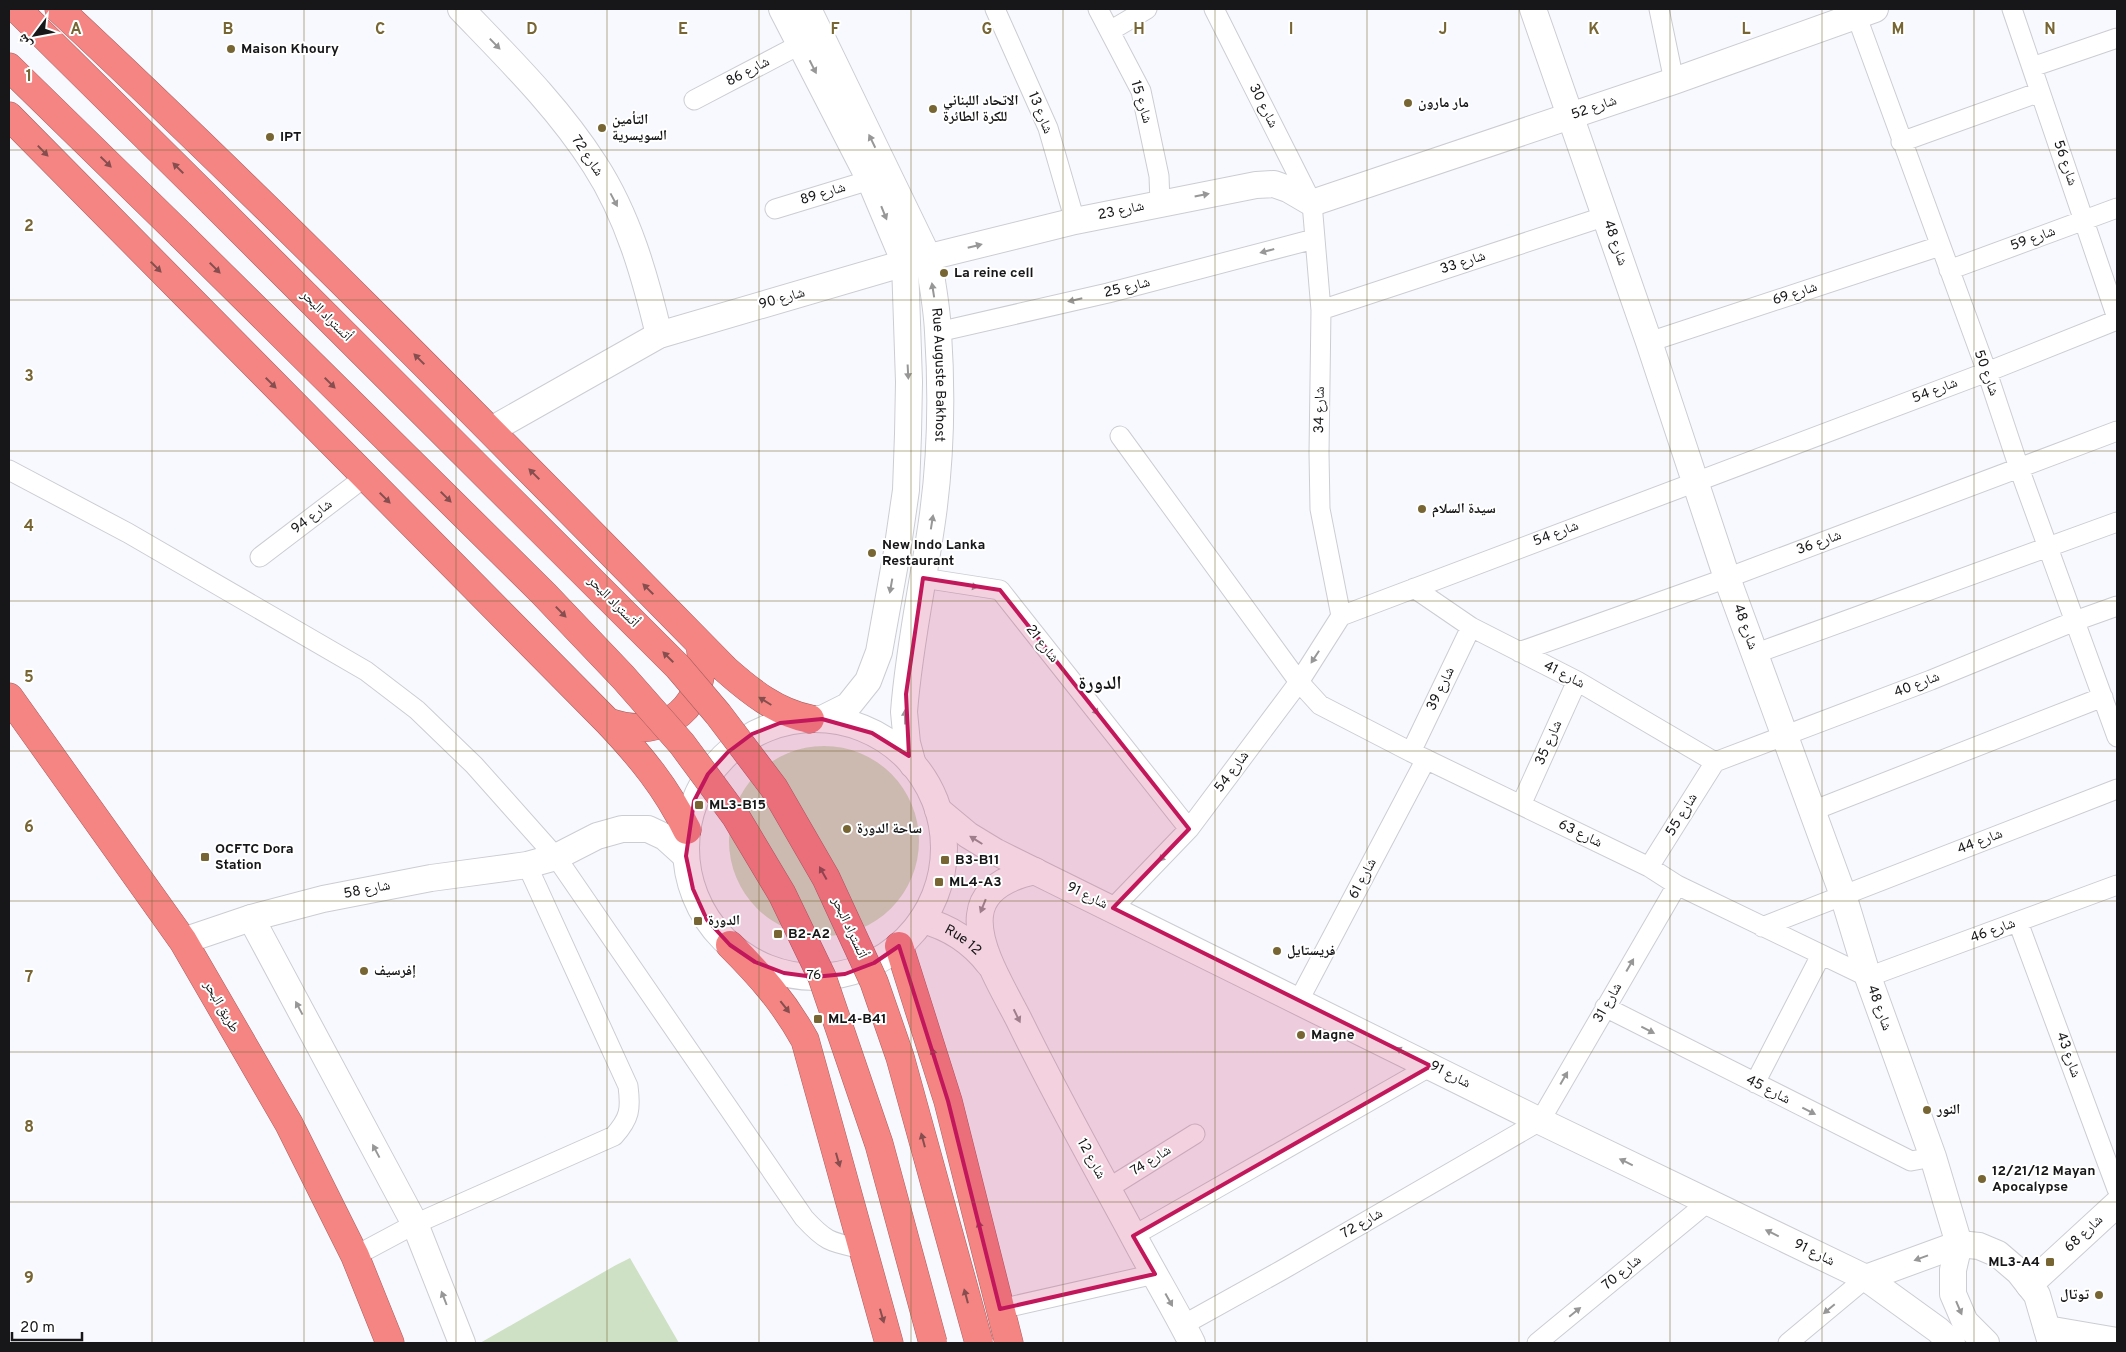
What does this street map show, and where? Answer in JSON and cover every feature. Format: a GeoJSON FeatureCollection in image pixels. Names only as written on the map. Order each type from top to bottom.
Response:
{"type":"FeatureCollection","features":[{"type":"Feature","properties":{"kind":"highway","name":"أتستراد البحر"},"geometry":{"type":"LineString","coordinates":[[17,9],[678,667],[718,714],[774,788],[826,878],[874,982],[900,1057],[979,1343]]}},
{"type":"Feature","properties":{"kind":"highway"},"geometry":{"type":"LineString","coordinates":[[59,9],[134,79],[491,430],[700,644],[756,696],[794,716],[816,719]]}},
{"type":"Feature","properties":{"kind":"highway"},"geometry":{"type":"LineString","coordinates":[[9,67],[544,594],[616,670],[682,744],[736,817],[782,894],[822,977],[879,1144],[933,1343]]}},
{"type":"Feature","properties":{"kind":"highway"},"geometry":{"type":"LineString","coordinates":[[9,116],[639,755],[663,785],[675,804],[686,843]]}},
{"type":"Feature","properties":{"kind":"highway"},"geometry":{"type":"LineString","coordinates":[[608,722],[624,727],[641,729],[666,722],[686,707],[696,694],[702,677],[703,660],[700,644]]}},
{"type":"Feature","properties":{"kind":"highway","name":"طريق البحر"},"geometry":{"type":"LineString","coordinates":[[9,697],[183,941],[289,1124],[355,1256],[390,1343]]}},
{"type":"Feature","properties":{"kind":"highway"},"geometry":{"type":"LineString","coordinates":[[730,945],[761,976],[790,1013],[805,1040],[889,1343]]}},
{"type":"Feature","properties":{"kind":"highway"},"geometry":{"type":"LineString","coordinates":[[899,946],[948,1101],[1008,1343]]}},
{"type":"Feature","properties":{"kind":"street","name":"شارع 72"},"geometry":{"type":"LineString","coordinates":[[461,9],[511,61],[554,110],[595,165],[624,220],[644,276],[659,335]]}},
{"type":"Feature","properties":{"kind":"street","name":"Rue Auguste Bakhost"},"geometry":{"type":"LineString","coordinates":[[782,9],[870,180],[916,260],[909,382],[906,490],[898,552],[879,652],[868,681],[848,706],[816,719]]}},
{"type":"Feature","properties":{"kind":"street","name":"Rue Auguste Bakhost"},"geometry":{"type":"LineString","coordinates":[[808,9],[916,260],[938,332],[940,422],[933,512],[904,712],[907,744],[913,765]]}},
{"type":"Feature","properties":{"kind":"street","name":"شارع 13"},"geometry":{"type":"LineString","coordinates":[[995,9],[1048,128],[1075,221]]}},
{"type":"Feature","properties":{"kind":"street","name":"شارع 15"},"geometry":{"type":"LineString","coordinates":[[1098,9],[1141,91],[1159,176],[1160,203]]}},
{"type":"Feature","properties":{"kind":"street"},"geometry":{"type":"LineString","coordinates":[[1110,31],[1147,9]]}},
{"type":"Feature","properties":{"kind":"street","name":"شارع 30"},"geometry":{"type":"LineString","coordinates":[[1214,9],[1312,203]]}},
{"type":"Feature","properties":{"kind":"street","name":"شارع 48"},"geometry":{"type":"LineString","coordinates":[[1533,9],[1572,116],[1727,578],[1842,895],[1868,977],[1933,1157],[1959,1244]]}},
{"type":"Feature","properties":{"kind":"street"},"geometry":{"type":"LineString","coordinates":[[1659,9],[1674,81]]}},
{"type":"Feature","properties":{"kind":"street","name":"شارع 56"},"geometry":{"type":"LineString","coordinates":[[2012,9],[2117,319]]}},
{"type":"Feature","properties":{"kind":"street","name":"شارع 52"},"geometry":{"type":"LineString","coordinates":[[1312,203],[1674,81],[1862,11]]}},
{"type":"Feature","properties":{"kind":"street","name":"شارع 50"},"geometry":{"type":"LineString","coordinates":[[1862,11],[1902,142],[1987,372],[2019,468],[2117,737]]}},
{"type":"Feature","properties":{"kind":"street"},"geometry":{"type":"LineString","coordinates":[[2032,67],[2117,38]]}},
{"type":"Feature","properties":{"kind":"street","name":"شارع 86"},"geometry":{"type":"LineString","coordinates":[[694,100],[801,44]]}},
{"type":"Feature","properties":{"kind":"street"},"geometry":{"type":"LineString","coordinates":[[1902,142],[2040,92]]}},
{"type":"Feature","properties":{"kind":"street","name":"شارع 89"},"geometry":{"type":"LineString","coordinates":[[775,209],[870,180]]}},
{"type":"Feature","properties":{"kind":"street","name":"شارع 23"},"geometry":{"type":"LineString","coordinates":[[916,260],[1075,221],[1256,185],[1274,184],[1288,189],[1312,203]]}},
{"type":"Feature","properties":{"kind":"street","name":"شارع 34"},"geometry":{"type":"LineString","coordinates":[[1312,203],[1321,310],[1320,509],[1341,616]]}},
{"type":"Feature","properties":{"kind":"street","name":"شارع 59"},"geometry":{"type":"LineString","coordinates":[[1949,270],[2117,208]]}},
{"type":"Feature","properties":{"kind":"street","name":"شارع 33"},"geometry":{"type":"LineString","coordinates":[[1321,310],[1606,216]]}},
{"type":"Feature","properties":{"kind":"street","name":"شارع 25"},"geometry":{"type":"LineString","coordinates":[[938,332],[1108,293],[1314,239]]}},
{"type":"Feature","properties":{"kind":"street","name":"شارع 69"},"geometry":{"type":"LineString","coordinates":[[1649,342],[1940,246]]}},
{"type":"Feature","properties":{"kind":"street","name":"شارع 90"},"geometry":{"type":"LineString","coordinates":[[491,430],[659,335],[916,260]]}},
{"type":"Feature","properties":{"kind":"street","name":"شارع 54"},"geometry":{"type":"LineString","coordinates":[[1113,908],[1189,829],[1299,682],[1341,616],[1987,372],[2117,319]]}},
{"type":"Feature","properties":{"kind":"street","name":"شارع 36"},"geometry":{"type":"LineString","coordinates":[[1519,652],[1727,578],[2117,431]]}},
{"type":"Feature","properties":{"kind":"street","name":"شارع 63"},"geometry":{"type":"LineString","coordinates":[[1120,436],[1299,682],[1320,705],[1649,867],[1677,885],[1868,977]]}},
{"type":"Feature","properties":{"kind":"street"},"geometry":{"type":"LineString","coordinates":[[9,470],[128,533],[366,671],[417,710],[474,765],[556,857],[804,1218],[828,1241],[863,1250]]}},
{"type":"Feature","properties":{"kind":"street","name":"شارع 94"},"geometry":{"type":"LineString","coordinates":[[260,557],[365,477]]}},
{"type":"Feature","properties":{"kind":"street"},"geometry":{"type":"LineString","coordinates":[[1754,654],[2117,522]]}},
{"type":"Feature","properties":{"kind":"street","name":"شارع 21"},"geometry":{"type":"LineString","coordinates":[[923,578],[1000,590],[1189,829]]}},
{"type":"Feature","properties":{"kind":"street","name":"شارع 41"},"geometry":{"type":"LineString","coordinates":[[1414,588],[1471,627],[1577,681],[1715,762]]}},
{"type":"Feature","properties":{"kind":"street","name":"شارع 40"},"geometry":{"type":"LineString","coordinates":[[1715,762],[1931,680],[2075,621],[2117,606]]}},
{"type":"Feature","properties":{"kind":"street","name":"شارع 39"},"geometry":{"type":"LineString","coordinates":[[1419,755],[1471,627]]}},
{"type":"Feature","properties":{"kind":"street","name":"شارع 35"},"geometry":{"type":"LineString","coordinates":[[1521,805],[1577,681]]}},
{"type":"Feature","properties":{"kind":"street"},"geometry":{"type":"LineString","coordinates":[[1812,811],[2103,697]]}},
{"type":"Feature","properties":{"kind":"street"},"geometry":{"type":"LineString","coordinates":[[686,843],[694,801],[708,774],[728,752],[752,734],[780,723],[816,719],[848,723],[872,733],[894,747],[913,765],[928,786],[938,810]]}},
{"type":"Feature","properties":{"kind":"street","name":"شارع 61"},"geometry":{"type":"LineString","coordinates":[[1299,1000],[1419,755]]}},
{"type":"Feature","properties":{"kind":"street","name":"شارع 55"},"geometry":{"type":"LineString","coordinates":[[1649,867],[1715,762]]}},
{"type":"Feature","properties":{"kind":"street","name":"شارع 44"},"geometry":{"type":"LineString","coordinates":[[1842,895],[2117,789]]}},
{"type":"Feature","properties":{"kind":"street","name":"76"},"geometry":{"type":"LineString","coordinates":[[686,843],[693,889],[708,920],[730,945],[755,962],[784,974],[814,977],[845,974],[874,963],[899,946],[922,920],[935,894],[942,867],[943,838],[938,810]]}},
{"type":"Feature","properties":{"kind":"street","name":"شارع 91"},"geometry":{"type":"LineString","coordinates":[[938,810],[981,843],[1035,871],[1866,1278],[1938,1330],[1952,1343]]}},
{"type":"Feature","properties":{"kind":"street","name":"شارع 58"},"geometry":{"type":"LineString","coordinates":[[183,941],[251,918],[341,895],[431,878],[527,865],[556,857],[597,836],[622,829],[648,829],[665,837],[686,843]]}},
{"type":"Feature","properties":{"kind":"street"},"geometry":{"type":"LineString","coordinates":[[355,1256],[415,1224],[614,1136],[625,1124],[630,1106],[628,1086],[527,865]]}},
{"type":"Feature","properties":{"kind":"street"},"geometry":{"type":"LineString","coordinates":[[995,972],[981,936],[980,914],[983,902],[989,894],[1006,880],[1035,871]]}},
{"type":"Feature","properties":{"kind":"street","name":"شارع 31"},"geometry":{"type":"LineString","coordinates":[[1540,1120],[1677,885]]}},
{"type":"Feature","properties":{"kind":"street","name":"شارع 46"},"geometry":{"type":"LineString","coordinates":[[1868,977],[2117,885]]}},
{"type":"Feature","properties":{"kind":"street"},"geometry":{"type":"LineString","coordinates":[[1762,927],[1842,895]]}},
{"type":"Feature","properties":{"kind":"street"},"geometry":{"type":"LineString","coordinates":[[251,918],[415,1224],[462,1343]]}},
{"type":"Feature","properties":{"kind":"street","name":"Rue 12"},"geometry":{"type":"LineString","coordinates":[[922,920],[936,924],[960,937],[979,952],[995,972]]}},
{"type":"Feature","properties":{"kind":"street","name":"شارع 43"},"geometry":{"type":"LineString","coordinates":[[2018,922],[2117,1189]]}},
{"type":"Feature","properties":{"kind":"street"},"geometry":{"type":"LineString","coordinates":[[1755,1084],[1821,955]]}},
{"type":"Feature","properties":{"kind":"street","name":"شارع 12"},"geometry":{"type":"LineString","coordinates":[[995,972],[1052,1088],[1187,1334]]}},
{"type":"Feature","properties":{"kind":"street","name":"شارع 45"},"geometry":{"type":"LineString","coordinates":[[1605,1008],[1910,1162],[1933,1157]]}},
{"type":"Feature","properties":{"kind":"street"},"geometry":{"type":"LineString","coordinates":[[1133,1236],[1431,1066]]}},
{"type":"Feature","properties":{"kind":"street","name":"شارع 72"},"geometry":{"type":"LineString","coordinates":[[1187,1334],[1282,1270],[1540,1120]]}},
{"type":"Feature","properties":{"kind":"street","name":"شارع 74"},"geometry":{"type":"LineString","coordinates":[[1107,1189],[1195,1134]]}},
{"type":"Feature","properties":{"kind":"street","name":"شارع 70"},"geometry":{"type":"LineString","coordinates":[[1537,1343],[1708,1202]]}},
{"type":"Feature","properties":{"kind":"street","name":"شارع 68"},"geometry":{"type":"LineString","coordinates":[[2029,1285],[2117,1204]]}},
{"type":"Feature","properties":{"kind":"street"},"geometry":{"type":"LineString","coordinates":[[1959,1244],[1953,1270],[1953,1294],[1965,1322],[1986,1343]]}},
{"type":"Feature","properties":{"kind":"street"},"geometry":{"type":"LineString","coordinates":[[1788,1343],[1866,1278],[1959,1244],[1979,1246],[1998,1254],[2020,1272],[2037,1295],[2049,1336],[2117,1341]]}},
{"type":"Feature","properties":{"kind":"street"},"geometry":{"type":"LineString","coordinates":[[1000,1309],[1155,1274]]}},
{"type":"Feature","properties":{"kind":"highlighted area"},"geometry":{"type":"Polygon","coordinates":[[[923,578],[1000,590],[1189,829],[1113,908],[1431,1066],[1133,1236],[1155,1274],[1000,1309],[948,1101],[899,946],[874,963],[845,974],[814,977],[784,973],[755,962],[730,945],[707,920],[693,889],[686,856],[694,801],[708,774],[728,752],[752,734],[780,723],[822,719],[872,733],[909,756],[906,694],[923,578]]]}},
{"type":"Feature","properties":{"kind":"green space","name":"ساحة الدورة"},"geometry":{"type":"Polygon","coordinates":[[[815,746],[833,746],[852,750],[869,757],[891,774],[903,788],[912,805],[919,832],[919,850],[912,877],[903,894],[891,908],[869,925],[852,932],[833,936],[815,936],[796,932],[779,925],[757,908],[745,894],[733,869],[729,850],[729,832],[733,813],[740,796],[757,774],[771,762],[796,750],[815,746]]]}},
{"type":"Feature","properties":{"kind":"green space"},"geometry":{"type":"Polygon","coordinates":[[[630,1258],[679,1343],[480,1343],[616,1265],[630,1258]]]}},
{"type":"Feature","properties":{"kind":"place","name":"Maison Khoury"},"geometry":{"type":"Point","coordinates":[231,49]}},
{"type":"Feature","properties":{"kind":"place","name":"مار مارون"},"geometry":{"type":"Point","coordinates":[1408,103]}},
{"type":"Feature","properties":{"kind":"place","name":"الاتحاد اللبناني للكرة الطائرة"},"geometry":{"type":"Point","coordinates":[933,109]}},
{"type":"Feature","properties":{"kind":"place","name":"التأمين السويسرية"},"geometry":{"type":"Point","coordinates":[602,128]}},
{"type":"Feature","properties":{"kind":"place","name":"IPT"},"geometry":{"type":"Point","coordinates":[270,137]}},
{"type":"Feature","properties":{"kind":"place","name":"La reine cell"},"geometry":{"type":"Point","coordinates":[944,273]}},
{"type":"Feature","properties":{"kind":"place","name":"سيدة السلام"},"geometry":{"type":"Point","coordinates":[1422,509]}},
{"type":"Feature","properties":{"kind":"place","name":"New Indo Lanka Restaurant"},"geometry":{"type":"Point","coordinates":[872,553]}},
{"type":"Feature","properties":{"kind":"place","name":"ML3-B15"},"geometry":{"type":"Point","coordinates":[699,805]}},
{"type":"Feature","properties":{"kind":"place","name":"ساحة الدورة"},"geometry":{"type":"Point","coordinates":[847,829]}},
{"type":"Feature","properties":{"kind":"place","name":"OCFTC Dora Station"},"geometry":{"type":"Point","coordinates":[205,857]}},
{"type":"Feature","properties":{"kind":"place","name":"B3-B11"},"geometry":{"type":"Point","coordinates":[945,860]}},
{"type":"Feature","properties":{"kind":"place","name":"ML4-A3"},"geometry":{"type":"Point","coordinates":[939,882]}},
{"type":"Feature","properties":{"kind":"place","name":"الدورة"},"geometry":{"type":"Point","coordinates":[698,921]}},
{"type":"Feature","properties":{"kind":"place","name":"B2-A2"},"geometry":{"type":"Point","coordinates":[778,934]}},
{"type":"Feature","properties":{"kind":"place","name":"فريستايل"},"geometry":{"type":"Point","coordinates":[1277,951]}},
{"type":"Feature","properties":{"kind":"place","name":"إفرسيف"},"geometry":{"type":"Point","coordinates":[364,971]}},
{"type":"Feature","properties":{"kind":"place","name":"ML4-B41"},"geometry":{"type":"Point","coordinates":[818,1019]}},
{"type":"Feature","properties":{"kind":"place","name":"Magne"},"geometry":{"type":"Point","coordinates":[1301,1035]}},
{"type":"Feature","properties":{"kind":"place","name":"النور"},"geometry":{"type":"Point","coordinates":[1927,1110]}},
{"type":"Feature","properties":{"kind":"place","name":"12/21/12 Mayan Apocalypse"},"geometry":{"type":"Point","coordinates":[1982,1179]}},
{"type":"Feature","properties":{"kind":"place","name":"ML3-A4"},"geometry":{"type":"Point","coordinates":[2050,1262]}},
{"type":"Feature","properties":{"kind":"place","name":"توتال"},"geometry":{"type":"Point","coordinates":[2099,1295]}},
{"type":"Feature","properties":{"kind":"district","name":"الدورة"},"geometry":{"type":"Point","coordinates":[1100,684]}}]}
